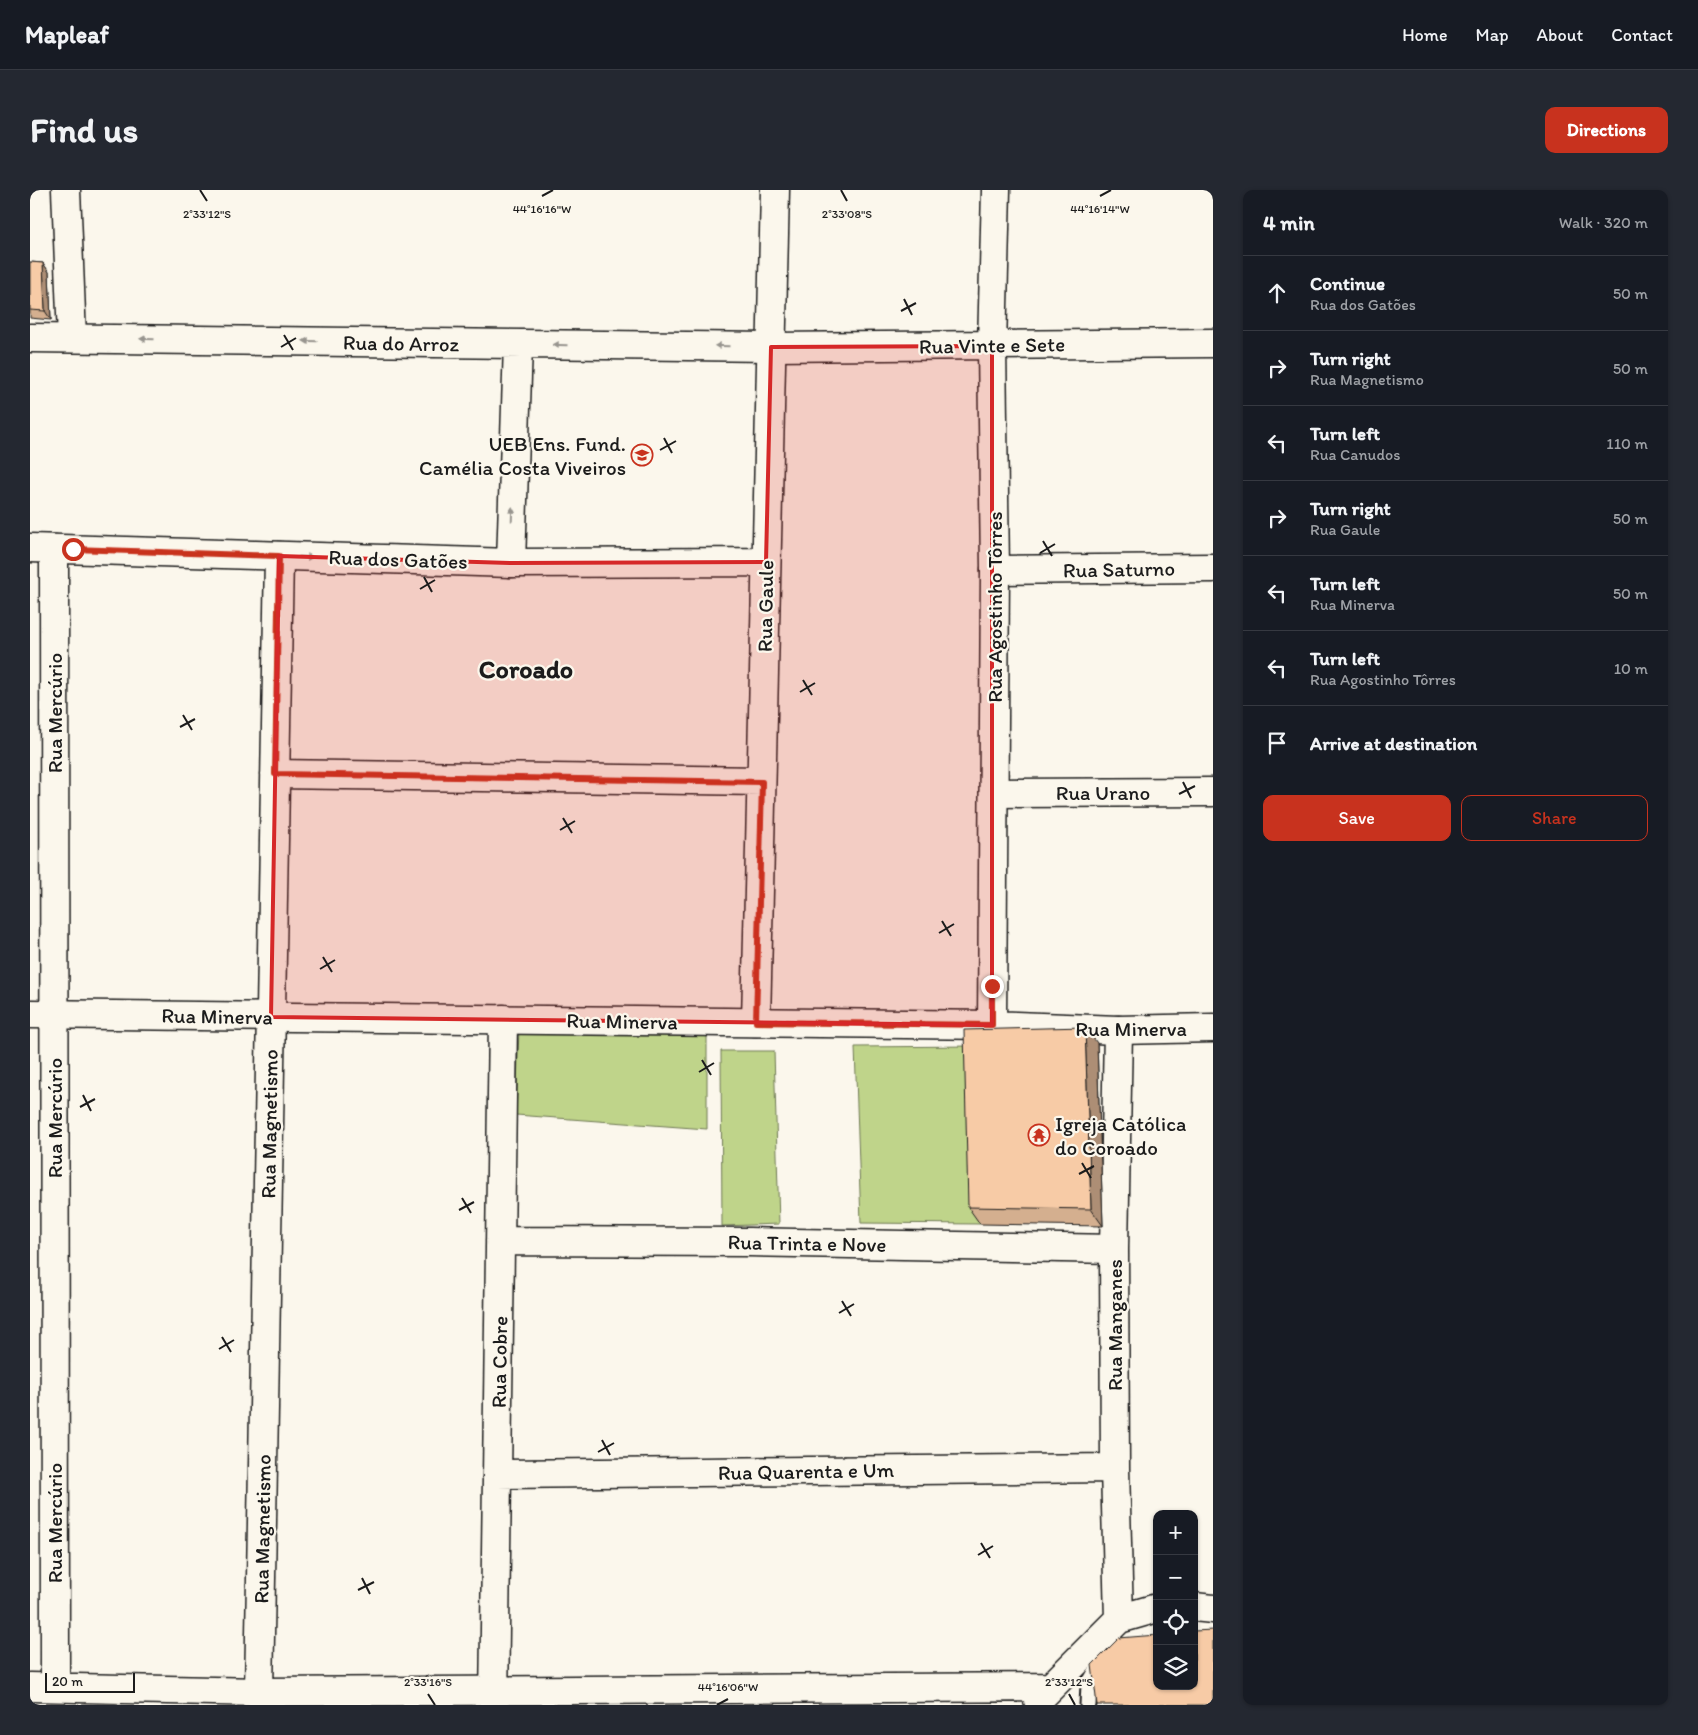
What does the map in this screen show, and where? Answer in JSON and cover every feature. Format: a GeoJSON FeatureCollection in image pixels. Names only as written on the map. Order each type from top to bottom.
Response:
{"type":"FeatureCollection","features":[{"type":"Feature","properties":{"kind":"street"},"geometry":{"type":"LineString","coordinates":[[66,190],[72,338]]}},
{"type":"Feature","properties":{"kind":"street","name":"Rua Gaule"},"geometry":{"type":"LineString","coordinates":[[756,1022],[775,190]]}},
{"type":"Feature","properties":{"kind":"street","name":"Rua Agostinho Tôrres"},"geometry":{"type":"LineString","coordinates":[[992,1025],[995,570],[992,346],[996,190]]}},
{"type":"Feature","properties":{"kind":"street","name":"Rua do Arroz"},"geometry":{"type":"LineString","coordinates":[[30,338],[771,347]]}},
{"type":"Feature","properties":{"kind":"street","name":"Rua Vinte e Sete"},"geometry":{"type":"LineString","coordinates":[[771,347],[1213,343]]}},
{"type":"Feature","properties":{"kind":"street"},"geometry":{"type":"LineString","coordinates":[[511,563],[518,344]]}},
{"type":"Feature","properties":{"kind":"street","name":"Rua dos Gatões"},"geometry":{"type":"LineString","coordinates":[[42,548],[511,563],[766,562]]}},
{"type":"Feature","properties":{"kind":"street","name":"Rua Mercúrio"},"geometry":{"type":"LineString","coordinates":[[42,548],[42,1687]]}},
{"type":"Feature","properties":{"kind":"street","name":"Rua Magnetismo"},"geometry":{"type":"LineString","coordinates":[[259,1692],[279,556]]}},
{"type":"Feature","properties":{"kind":"street","name":"Rua Saturno"},"geometry":{"type":"LineString","coordinates":[[995,570],[1213,568]]}},
{"type":"Feature","properties":{"kind":"street"},"geometry":{"type":"LineString","coordinates":[[275,774],[762,782]]}},
{"type":"Feature","properties":{"kind":"street","name":"Rua Urano"},"geometry":{"type":"LineString","coordinates":[[994,793],[1213,792]]}},
{"type":"Feature","properties":{"kind":"street","name":"Rua Minerva"},"geometry":{"type":"LineString","coordinates":[[42,1014],[992,1025],[1118,1030],[1213,1028]]}},
{"type":"Feature","properties":{"kind":"street","name":"Rua Cobre"},"geometry":{"type":"LineString","coordinates":[[494,1698],[503,1019]]}},
{"type":"Feature","properties":{"kind":"street","name":"Rua Manganes"},"geometry":{"type":"LineString","coordinates":[[1118,1030],[1114,1249],[1116,1468],[1120,1619]]}},
{"type":"Feature","properties":{"kind":"street","name":"Rua Trinta e Nove"},"geometry":{"type":"LineString","coordinates":[[500,1241],[749,1242],[1114,1249]]}},
{"type":"Feature","properties":{"kind":"street","name":"Rua Quarenta e Um"},"geometry":{"type":"LineString","coordinates":[[497,1474],[1116,1468]]}},
{"type":"Feature","properties":{"kind":"street"},"geometry":{"type":"LineString","coordinates":[[1198,1607],[1213,1609]]}},
{"type":"Feature","properties":{"kind":"street"},"geometry":{"type":"LineString","coordinates":[[42,1687],[494,1698],[1041,1696],[1120,1619],[1153,1609]]}},
{"type":"Feature","properties":{"kind":"lane"},"geometry":{"type":"LineString","coordinates":[[1088,1705],[1089,1684],[1102,1664],[1120,1619]]}},
{"type":"Feature","properties":{"kind":"highlighted area"},"geometry":{"type":"Polygon","coordinates":[[[992,346],[992,1025],[271,1017],[279,556],[511,563],[766,562],[771,347],[992,346]]]}},
{"type":"Feature","properties":{"kind":"green space"},"geometry":{"type":"Polygon","coordinates":[[[519,1029],[707,1032],[707,1129],[516,1115],[519,1029]]]}},
{"type":"Feature","properties":{"kind":"green space"},"geometry":{"type":"Polygon","coordinates":[[[975,1046],[980,1224],[861,1223],[855,1047],[975,1046]]]}},
{"type":"Feature","properties":{"kind":"green space"},"geometry":{"type":"Polygon","coordinates":[[[721,1051],[774,1051],[779,1224],[722,1226],[721,1051]]]}},
{"type":"Feature","properties":{"kind":"building"},"geometry":{"type":"Polygon","coordinates":[[[30,262],[43,263],[45,311],[30,310],[30,262]]]}},
{"type":"Feature","properties":{"kind":"building","name":"Igreja Católica do Coroado"},"geometry":{"type":"Polygon","coordinates":[[[1085,1027],[1091,1209],[968,1207],[964,1030],[1085,1027]]]}},
{"type":"Feature","properties":{"kind":"building"},"geometry":{"type":"Polygon","coordinates":[[[1213,1630],[1213,1705],[1097,1705],[1092,1665],[1119,1638],[1153,1635],[1153,1690],[1198,1690],[1198,1631],[1213,1630]]]}},
{"type":"Feature","properties":{"kind":"place","name":"UEB Ens. Fund. Camélia Costa Viveiros"},"geometry":{"type":"Point","coordinates":[642,455]}},
{"type":"Feature","properties":{"kind":"place","name":"Igreja Católica do Coroado"},"geometry":{"type":"Point","coordinates":[1039,1135]}},
{"type":"Feature","properties":{"kind":"district","name":"Coroado"},"geometry":{"type":"Point","coordinates":[526,669]}},
{"type":"Feature","properties":{"kind":"route"},"geometry":{"type":"LineString","coordinates":[[73,549],[279,556],[275,774],[762,782],[756,1022],[992,1025],[992,986]]}}]}
